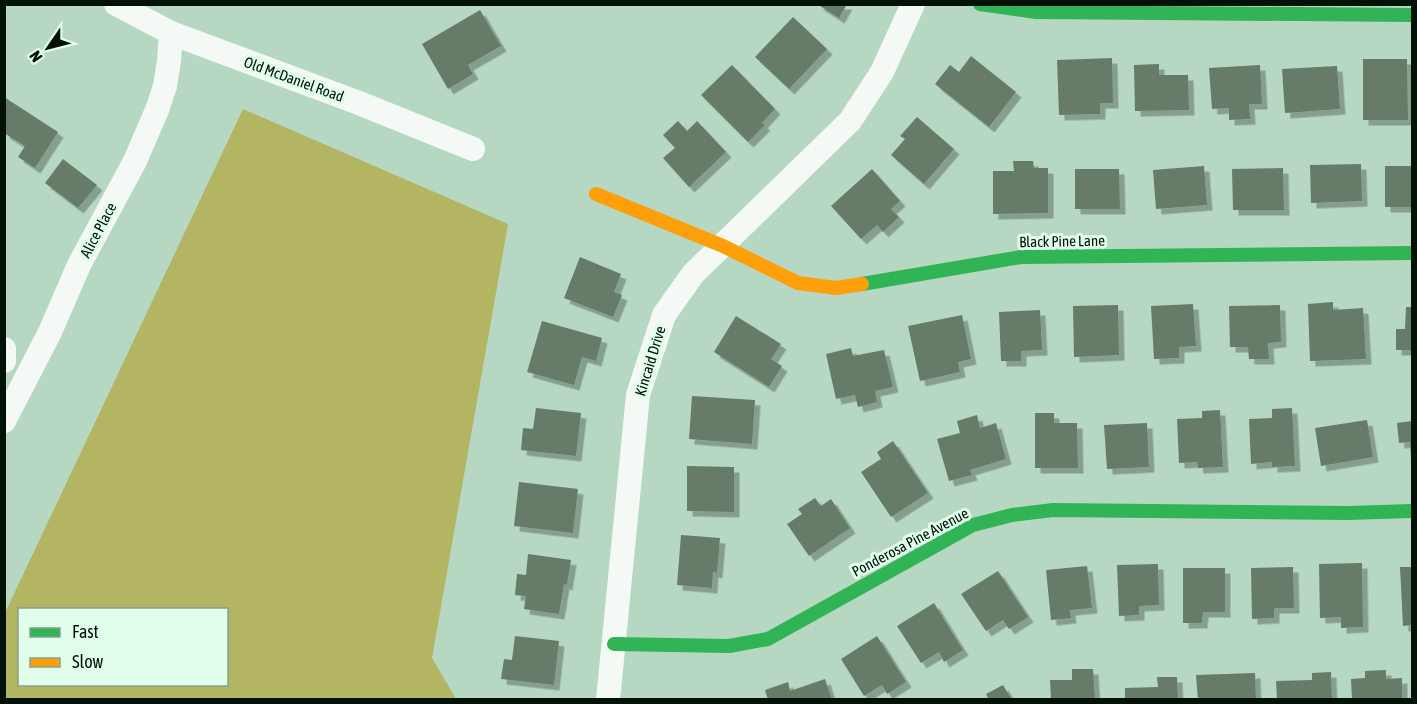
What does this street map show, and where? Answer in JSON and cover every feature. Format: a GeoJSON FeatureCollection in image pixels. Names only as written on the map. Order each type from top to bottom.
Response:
{"type":"FeatureCollection","features":[{"type":"Feature","properties":{"kind":"street","name":"Old McDaniel Road"},"geometry":{"type":"LineString","coordinates":[[116,4],[171,33],[359,103],[472,149]]}},
{"type":"Feature","properties":{"kind":"street","name":"Kincaid Drive"},"geometry":{"type":"LineString","coordinates":[[608,699],[638,394],[664,315],[693,274],[850,121],[882,72],[913,4]]}},
{"type":"Feature","properties":{"kind":"street"},"geometry":{"type":"LineString","coordinates":[[980,4],[1036,12],[1413,15]]}},
{"type":"Feature","properties":{"kind":"street","name":"Alice Place"},"geometry":{"type":"LineString","coordinates":[[4,421],[50,332],[80,265],[140,151],[165,86],[171,33]]}},
{"type":"Feature","properties":{"kind":"street"},"geometry":{"type":"LineString","coordinates":[[596,194],[723,246]]}},
{"type":"Feature","properties":{"kind":"street","name":"Black Pine Lane"},"geometry":{"type":"LineString","coordinates":[[723,246],[798,283],[836,288],[1021,257],[1413,254]]}},
{"type":"Feature","properties":{"kind":"street"},"geometry":{"type":"LineString","coordinates":[[4,349],[4,361]]}},
{"type":"Feature","properties":{"kind":"street","name":"Ponderosa Pine Avenue"},"geometry":{"type":"LineString","coordinates":[[614,644],[729,646],[768,639],[973,525],[1012,514],[1053,510],[1336,513],[1413,511]]}},
{"type":"Feature","properties":{"kind":"shaded area"},"geometry":{"type":"Polygon","coordinates":[[[243,109],[508,224],[432,658],[456,699],[5,699],[5,613],[243,109]]]}},
{"type":"Feature","properties":{"kind":"building"},"geometry":{"type":"Polygon","coordinates":[[[817,4],[847,4],[839,18],[817,4]]]}},
{"type":"Feature","properties":{"kind":"building"},"geometry":{"type":"Polygon","coordinates":[[[480,10],[501,46],[468,65],[473,74],[448,89],[422,44],[480,10]]]}},
{"type":"Feature","properties":{"kind":"building"},"geometry":{"type":"Polygon","coordinates":[[[793,17],[827,49],[789,89],[755,57],[793,17]]]}},
{"type":"Feature","properties":{"kind":"building"},"geometry":{"type":"Polygon","coordinates":[[[971,56],[1016,92],[989,127],[935,84],[950,65],[959,72],[971,56]]]}},
{"type":"Feature","properties":{"kind":"building"},"geometry":{"type":"Polygon","coordinates":[[[1112,58],[1113,103],[1100,103],[1100,114],[1059,115],[1057,60],[1112,58]]]}},
{"type":"Feature","properties":{"kind":"building"},"geometry":{"type":"Polygon","coordinates":[[[1363,59],[1407,59],[1408,120],[1363,120],[1363,59]]]}},
{"type":"Feature","properties":{"kind":"building"},"geometry":{"type":"Polygon","coordinates":[[[1159,64],[1159,75],[1188,75],[1189,110],[1135,111],[1134,65],[1159,64]]]}},
{"type":"Feature","properties":{"kind":"building"},"geometry":{"type":"Polygon","coordinates":[[[732,65],[775,109],[762,123],[765,125],[748,142],[701,95],[732,65]]]}},
{"type":"Feature","properties":{"kind":"building"},"geometry":{"type":"Polygon","coordinates":[[[1260,65],[1262,104],[1249,104],[1250,119],[1229,120],[1229,108],[1212,109],[1209,68],[1260,65]]]}},
{"type":"Feature","properties":{"kind":"building"},"geometry":{"type":"Polygon","coordinates":[[[1337,66],[1340,109],[1285,113],[1282,69],[1337,66]]]}},
{"type":"Feature","properties":{"kind":"building"},"geometry":{"type":"Polygon","coordinates":[[[4,97],[58,132],[35,168],[18,157],[25,146],[4,133],[4,97]]]}},
{"type":"Feature","properties":{"kind":"building"},"geometry":{"type":"Polygon","coordinates":[[[917,117],[954,149],[924,184],[891,155],[905,139],[900,136],[917,117]]]}},
{"type":"Feature","properties":{"kind":"building"},"geometry":{"type":"Polygon","coordinates":[[[678,121],[687,131],[697,121],[726,152],[689,187],[663,158],[675,148],[663,135],[678,121]]]}},
{"type":"Feature","properties":{"kind":"building"},"geometry":{"type":"Polygon","coordinates":[[[63,159],[97,185],[78,208],[45,183],[63,159]]]}},
{"type":"Feature","properties":{"kind":"building"},"geometry":{"type":"Polygon","coordinates":[[[1013,161],[1033,161],[1034,168],[1048,168],[1048,213],[993,214],[993,171],[1014,171],[1013,161]]]}},
{"type":"Feature","properties":{"kind":"building"},"geometry":{"type":"Polygon","coordinates":[[[1361,164],[1362,201],[1311,203],[1310,165],[1361,164]]]}},
{"type":"Feature","properties":{"kind":"building"},"geometry":{"type":"Polygon","coordinates":[[[1204,166],[1207,205],[1156,209],[1153,170],[1204,166]]]}},
{"type":"Feature","properties":{"kind":"building"},"geometry":{"type":"Polygon","coordinates":[[[1385,166],[1412,166],[1412,207],[1385,207],[1385,166]]]}},
{"type":"Feature","properties":{"kind":"building"},"geometry":{"type":"Polygon","coordinates":[[[1283,168],[1284,210],[1233,210],[1232,169],[1283,168]]]}},
{"type":"Feature","properties":{"kind":"building"},"geometry":{"type":"Polygon","coordinates":[[[872,169],[900,201],[891,209],[899,217],[883,232],[877,225],[861,239],[831,206],[872,169]]]}},
{"type":"Feature","properties":{"kind":"building"},"geometry":{"type":"Polygon","coordinates":[[[1075,169],[1119,169],[1120,209],[1075,209],[1075,169]]]}},
{"type":"Feature","properties":{"kind":"building"},"geometry":{"type":"Polygon","coordinates":[[[580,257],[621,274],[614,292],[622,295],[613,317],[564,298],[580,257]]]}},
{"type":"Feature","properties":{"kind":"building"},"geometry":{"type":"Polygon","coordinates":[[[1333,302],[1333,310],[1363,308],[1366,359],[1310,361],[1308,304],[1333,302]]]}},
{"type":"Feature","properties":{"kind":"building"},"geometry":{"type":"Polygon","coordinates":[[[1193,304],[1196,346],[1179,347],[1179,358],[1154,359],[1151,306],[1193,304]]]}},
{"type":"Feature","properties":{"kind":"building"},"geometry":{"type":"Polygon","coordinates":[[[1118,305],[1119,355],[1074,357],[1073,306],[1118,305]]]}},
{"type":"Feature","properties":{"kind":"building"},"geometry":{"type":"Polygon","coordinates":[[[1280,305],[1281,342],[1268,343],[1269,359],[1249,359],[1248,347],[1230,347],[1229,306],[1280,305]]]}},
{"type":"Feature","properties":{"kind":"building"},"geometry":{"type":"Polygon","coordinates":[[[1406,307],[1412,307],[1412,350],[1396,350],[1396,329],[1405,329],[1406,307]]]}},
{"type":"Feature","properties":{"kind":"building"},"geometry":{"type":"Polygon","coordinates":[[[1040,310],[1042,350],[1021,351],[1021,361],[1001,361],[999,312],[1040,310]]]}},
{"type":"Feature","properties":{"kind":"building"},"geometry":{"type":"Polygon","coordinates":[[[962,315],[971,359],[958,362],[960,372],[920,381],[908,326],[962,315]]]}},
{"type":"Feature","properties":{"kind":"building"},"geometry":{"type":"Polygon","coordinates":[[[736,316],[781,344],[771,359],[782,366],[769,387],[714,352],[736,316]]]}},
{"type":"Feature","properties":{"kind":"building"},"geometry":{"type":"Polygon","coordinates":[[[542,321],[602,338],[596,361],[582,357],[574,385],[527,372],[542,321]]]}},
{"type":"Feature","properties":{"kind":"building"},"geometry":{"type":"Polygon","coordinates":[[[851,348],[853,356],[884,350],[893,387],[875,391],[877,402],[858,407],[855,395],[836,399],[826,354],[851,348]]]}},
{"type":"Feature","properties":{"kind":"building"},"geometry":{"type":"Polygon","coordinates":[[[692,396],[755,400],[752,444],[689,439],[692,396]]]}},
{"type":"Feature","properties":{"kind":"building"},"geometry":{"type":"Polygon","coordinates":[[[536,408],[581,413],[576,456],[521,450],[523,428],[533,429],[536,408]]]}},
{"type":"Feature","properties":{"kind":"building"},"geometry":{"type":"Polygon","coordinates":[[[1292,408],[1295,466],[1272,467],[1272,462],[1251,464],[1249,419],[1272,418],[1272,409],[1292,408]]]}},
{"type":"Feature","properties":{"kind":"building"},"geometry":{"type":"Polygon","coordinates":[[[1220,410],[1223,467],[1198,468],[1197,462],[1179,463],[1177,419],[1202,418],[1202,411],[1220,410]]]}},
{"type":"Feature","properties":{"kind":"building"},"geometry":{"type":"Polygon","coordinates":[[[1035,413],[1054,413],[1054,423],[1077,423],[1078,468],[1035,468],[1035,413]]]}},
{"type":"Feature","properties":{"kind":"building"},"geometry":{"type":"Polygon","coordinates":[[[977,415],[980,428],[996,423],[1006,459],[970,470],[972,475],[949,481],[937,439],[960,433],[957,421],[977,415]]]}},
{"type":"Feature","properties":{"kind":"building"},"geometry":{"type":"Polygon","coordinates":[[[1367,420],[1373,457],[1321,466],[1315,428],[1367,420]]]}},
{"type":"Feature","properties":{"kind":"building"},"geometry":{"type":"Polygon","coordinates":[[[1412,421],[1411,458],[1410,442],[1399,443],[1397,423],[1412,421]]]}},
{"type":"Feature","properties":{"kind":"building"},"geometry":{"type":"Polygon","coordinates":[[[1147,423],[1149,467],[1107,469],[1104,425],[1147,423]]]}},
{"type":"Feature","properties":{"kind":"building"},"geometry":{"type":"Polygon","coordinates":[[[893,441],[928,493],[891,517],[861,472],[881,459],[877,452],[893,441]]]}},
{"type":"Feature","properties":{"kind":"building"},"geometry":{"type":"Polygon","coordinates":[[[687,466],[734,467],[734,512],[687,511],[687,466]]]}},
{"type":"Feature","properties":{"kind":"building"},"geometry":{"type":"Polygon","coordinates":[[[519,482],[578,489],[573,533],[514,526],[519,482]]]}},
{"type":"Feature","properties":{"kind":"building"},"geometry":{"type":"Polygon","coordinates":[[[815,498],[821,506],[831,499],[850,528],[809,556],[787,524],[802,514],[798,509],[815,498]]]}},
{"type":"Feature","properties":{"kind":"building"},"geometry":{"type":"Polygon","coordinates":[[[681,535],[720,538],[717,573],[713,572],[712,588],[677,585],[681,535]]]}},
{"type":"Feature","properties":{"kind":"building"},"geometry":{"type":"Polygon","coordinates":[[[528,554],[571,560],[559,614],[524,609],[526,596],[515,595],[517,574],[526,575],[528,554]]]}},
{"type":"Feature","properties":{"kind":"building"},"geometry":{"type":"Polygon","coordinates":[[[1362,563],[1363,627],[1341,628],[1341,617],[1320,618],[1319,564],[1362,563]]]}},
{"type":"Feature","properties":{"kind":"building"},"geometry":{"type":"Polygon","coordinates":[[[1158,564],[1159,605],[1139,606],[1139,615],[1119,616],[1117,565],[1158,564]]]}},
{"type":"Feature","properties":{"kind":"building"},"geometry":{"type":"Polygon","coordinates":[[[1087,566],[1092,608],[1070,610],[1071,618],[1051,620],[1046,570],[1087,566]]]}},
{"type":"Feature","properties":{"kind":"building"},"geometry":{"type":"Polygon","coordinates":[[[1293,567],[1294,608],[1274,608],[1274,618],[1252,619],[1251,568],[1293,567]]]}},
{"type":"Feature","properties":{"kind":"building"},"geometry":{"type":"Polygon","coordinates":[[[1400,567],[1412,567],[1412,625],[1403,626],[1400,567]]]}},
{"type":"Feature","properties":{"kind":"building"},"geometry":{"type":"Polygon","coordinates":[[[1183,568],[1225,568],[1225,612],[1203,612],[1202,623],[1183,623],[1183,568]]]}},
{"type":"Feature","properties":{"kind":"building"},"geometry":{"type":"Polygon","coordinates":[[[998,571],[1028,617],[1009,629],[1003,620],[986,631],[961,594],[998,571]]]}},
{"type":"Feature","properties":{"kind":"building"},"geometry":{"type":"Polygon","coordinates":[[[934,603],[963,650],[944,662],[939,652],[921,663],[897,626],[934,603]]]}},
{"type":"Feature","properties":{"kind":"building"},"geometry":{"type":"Polygon","coordinates":[[[515,636],[559,641],[554,685],[501,679],[504,659],[512,660],[515,636]]]}},
{"type":"Feature","properties":{"kind":"building"},"geometry":{"type":"Polygon","coordinates":[[[877,636],[906,682],[887,694],[882,685],[864,696],[841,659],[877,636]]]}},
{"type":"Feature","properties":{"kind":"building"},"geometry":{"type":"Polygon","coordinates":[[[1072,669],[1093,669],[1095,700],[1051,700],[1050,680],[1072,680],[1072,669]]]}},
{"type":"Feature","properties":{"kind":"building"},"geometry":{"type":"Polygon","coordinates":[[[1386,670],[1386,679],[1402,678],[1402,700],[1352,700],[1351,679],[1365,678],[1365,671],[1386,670]]]}},
{"type":"Feature","properties":{"kind":"building"},"geometry":{"type":"Polygon","coordinates":[[[1331,672],[1332,700],[1277,700],[1276,681],[1312,680],[1312,673],[1331,672]]]}},
{"type":"Feature","properties":{"kind":"building"},"geometry":{"type":"Polygon","coordinates":[[[1255,673],[1256,700],[1198,700],[1196,675],[1255,673]]]}},
{"type":"Feature","properties":{"kind":"building"},"geometry":{"type":"Polygon","coordinates":[[[1157,677],[1177,677],[1178,700],[1125,700],[1125,688],[1158,687],[1157,677]]]}},
{"type":"Feature","properties":{"kind":"building"},"geometry":{"type":"Polygon","coordinates":[[[825,679],[832,700],[768,700],[765,690],[788,682],[790,691],[825,679]]]}},
{"type":"Feature","properties":{"kind":"building"},"geometry":{"type":"Polygon","coordinates":[[[1003,685],[1012,700],[989,700],[986,694],[1003,685]]]}},
{"type":"Feature","properties":{"kind":"traffic: fast"},"geometry":{"type":"LineString","coordinates":[[980,4],[1036,12],[1412,15]]}},
{"type":"Feature","properties":{"kind":"traffic: fast"},"geometry":{"type":"LineString","coordinates":[[862,284],[1021,257],[1412,253]]}},
{"type":"Feature","properties":{"kind":"traffic: fast"},"geometry":{"type":"LineString","coordinates":[[614,644],[729,646],[768,639],[973,525],[1012,515],[1053,510],[1348,513],[1412,511]]}},
{"type":"Feature","properties":{"kind":"traffic: slow"},"geometry":{"type":"LineString","coordinates":[[596,194],[723,246],[798,283],[836,288],[862,284]]}}]}
